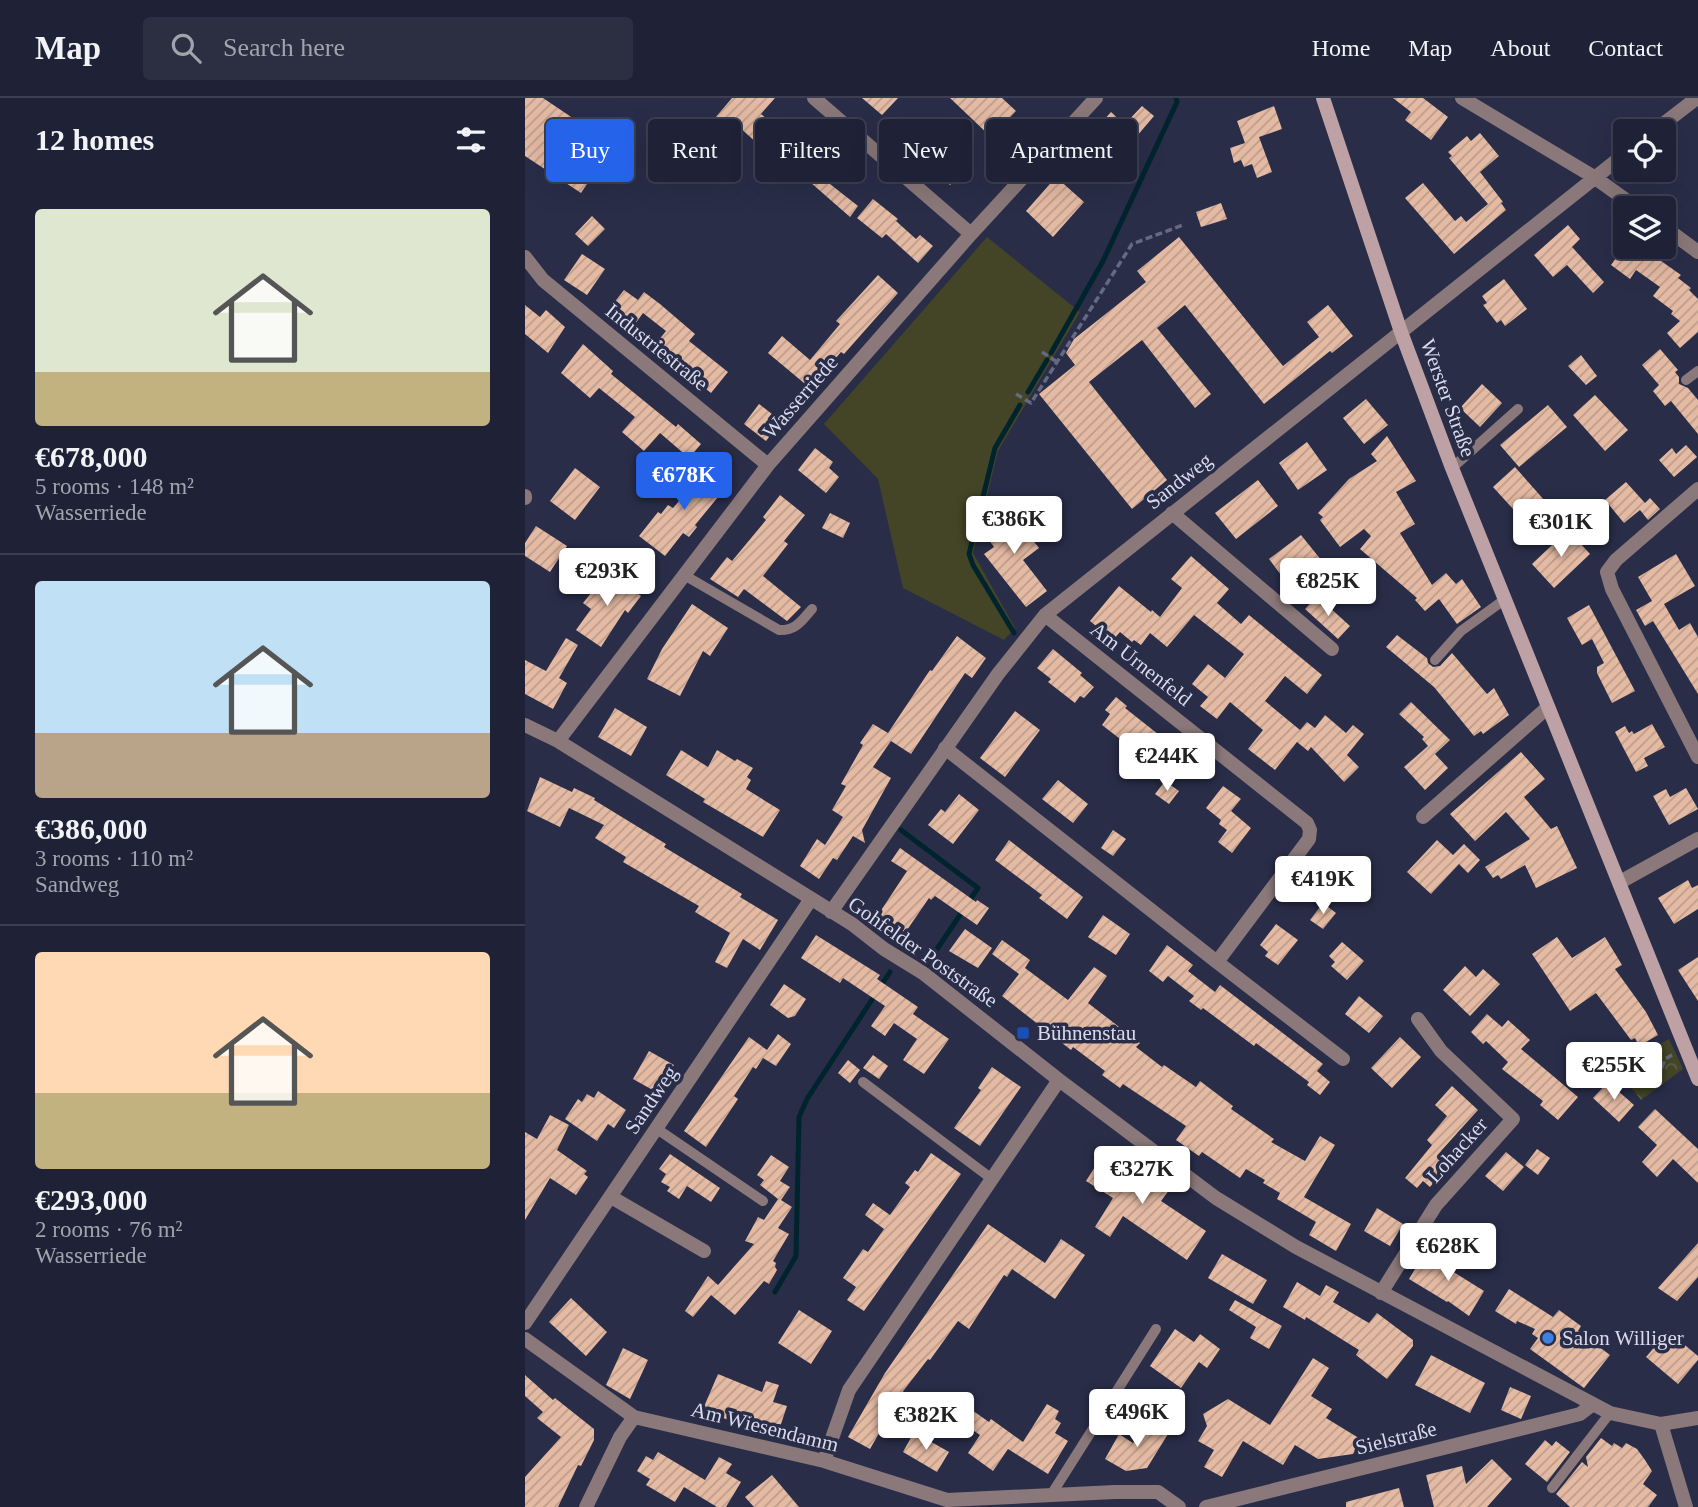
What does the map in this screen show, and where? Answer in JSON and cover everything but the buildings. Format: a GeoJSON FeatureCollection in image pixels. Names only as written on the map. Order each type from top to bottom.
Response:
{"type":"FeatureCollection","features":[{"type":"Feature","properties":{"kind":"main road","name":"Werster Straße"},"geometry":{"type":"LineString","coordinates":[[1323,98],[1401,332],[1452,468],[1698,1079]]}},
{"type":"Feature","properties":{"kind":"street"},"geometry":{"type":"LineString","coordinates":[[814,98],[971,234]]}},
{"type":"Feature","properties":{"kind":"street","name":"Wasserriede"},"geometry":{"type":"LineString","coordinates":[[558,741],[768,466],[971,234],[1096,98]]}},
{"type":"Feature","properties":{"kind":"street"},"geometry":{"type":"LineString","coordinates":[[1462,98],[1594,177],[1620,196]]}},
{"type":"Feature","properties":{"kind":"street"},"geometry":{"type":"LineString","coordinates":[[1670,119],[1697,98]]}},
{"type":"Feature","properties":{"kind":"street","name":"Sandweg"},"geometry":{"type":"LineString","coordinates":[[831,912],[998,674],[1045,615],[1613,163]]}},
{"type":"Feature","properties":{"kind":"street"},"geometry":{"type":"LineString","coordinates":[[1676,236],[1698,251]]}},
{"type":"Feature","properties":{"kind":"street","name":"Industriestraße"},"geometry":{"type":"LineString","coordinates":[[525,257],[543,280],[768,466]]}},
{"type":"Feature","properties":{"kind":"street"},"geometry":{"type":"LineString","coordinates":[[1698,489],[1616,560],[1607,572],[1612,589],[1698,757]]}},
{"type":"Feature","properties":{"kind":"street"},"geometry":{"type":"LineString","coordinates":[[1172,513],[1332,649]]}},
{"type":"Feature","properties":{"kind":"street","name":"Am Urnenfeld"},"geometry":{"type":"LineString","coordinates":[[1045,615],[1307,823],[1310,830],[1309,839],[1217,962]]}},
{"type":"Feature","properties":{"kind":"street"},"geometry":{"type":"LineString","coordinates":[[1423,817],[1547,708]]}},
{"type":"Feature","properties":{"kind":"street","name":"Gohfelder Poststraße"},"geometry":{"type":"LineString","coordinates":[[525,725],[558,741],[811,899],[923,973],[1216,1198],[1296,1247],[1611,1413],[1661,1424],[1698,1418]]}},
{"type":"Feature","properties":{"kind":"street"},"geometry":{"type":"LineString","coordinates":[[945,748],[1343,1059]]}},
{"type":"Feature","properties":{"kind":"street"},"geometry":{"type":"LineString","coordinates":[[1620,882],[1698,839]]}},
{"type":"Feature","properties":{"kind":"street","name":"Sandweg"},"geometry":{"type":"LineString","coordinates":[[525,1323],[811,899]]}},
{"type":"Feature","properties":{"kind":"street","name":"Lohacker"},"geometry":{"type":"LineString","coordinates":[[1381,1293],[1436,1205],[1513,1119],[1441,1051],[1418,1019]]}},
{"type":"Feature","properties":{"kind":"street"},"geometry":{"type":"LineString","coordinates":[[824,1461],[849,1390],[1059,1080]]}},
{"type":"Feature","properties":{"kind":"street"},"geometry":{"type":"LineString","coordinates":[[611,1197],[704,1251]]}},
{"type":"Feature","properties":{"kind":"street","name":"Am Wiesendamm"},"geometry":{"type":"LineString","coordinates":[[525,1339],[634,1417],[824,1461],[947,1500],[1158,1492],[1179,1507]]}},
{"type":"Feature","properties":{"kind":"street","name":"Sielstraße"},"geometry":{"type":"LineString","coordinates":[[1206,1507],[1580,1414],[1593,1404]]}},
{"type":"Feature","properties":{"kind":"street"},"geometry":{"type":"LineString","coordinates":[[586,1507],[620,1437],[634,1417]]}},
{"type":"Feature","properties":{"kind":"street"},"geometry":{"type":"LineString","coordinates":[[1661,1424],[1686,1507]]}},
{"type":"Feature","properties":{"kind":"lane"},"geometry":{"type":"LineString","coordinates":[[1686,380],[1698,371]]}},
{"type":"Feature","properties":{"kind":"lane"},"geometry":{"type":"LineString","coordinates":[[1452,468],[1518,409]]}},
{"type":"Feature","properties":{"kind":"lane"},"geometry":{"type":"LineString","coordinates":[[684,575],[779,630],[797,626],[812,609]]}},
{"type":"Feature","properties":{"kind":"lane"},"geometry":{"type":"LineString","coordinates":[[1435,660],[1461,631],[1504,600]]}},
{"type":"Feature","properties":{"kind":"lane"},"geometry":{"type":"LineString","coordinates":[[863,1082],[992,1179]]}},
{"type":"Feature","properties":{"kind":"lane"},"geometry":{"type":"LineString","coordinates":[[657,1129],[763,1201]]}},
{"type":"Feature","properties":{"kind":"lane"},"geometry":{"type":"LineString","coordinates":[[1051,1495],[1156,1329]]}},
{"type":"Feature","properties":{"kind":"lane"},"geometry":{"type":"LineString","coordinates":[[1552,1488],[1611,1413]]}},
{"type":"Feature","properties":{"kind":"path"},"geometry":{"type":"LineString","coordinates":[[1016,394],[1031,403],[1132,244],[1183,225]]}},
{"type":"Feature","properties":{"kind":"path"},"geometry":{"type":"LineString","coordinates":[[1042,352],[1057,362]]}},
{"type":"Feature","properties":{"kind":"path"},"geometry":{"type":"LineString","coordinates":[[1643,1060],[1651,1076],[1661,1070],[1665,1059],[1686,1050]]}},
{"type":"Feature","properties":{"kind":"green space"},"geometry":{"type":"Polygon","coordinates":[[[987,237],[1080,312],[998,451],[973,553],[1015,628],[1004,640],[903,588],[878,479],[824,424],[987,237]]]}},
{"type":"Feature","properties":{"kind":"green space"},"geometry":{"type":"Polygon","coordinates":[[[1669,1039],[1683,1069],[1641,1100],[1616,1069],[1669,1039]]]}},
{"type":"Feature","properties":{"kind":"waterway"},"geometry":{"type":"LineString","coordinates":[[1051,353],[1103,261],[1177,102],[1176,98]]}},
{"type":"Feature","properties":{"kind":"waterway"},"geometry":{"type":"LineString","coordinates":[[1028,392],[1047,360]]}},
{"type":"Feature","properties":{"kind":"waterway"},"geometry":{"type":"LineString","coordinates":[[1014,633],[969,554],[995,448],[1020,405]]}},
{"type":"Feature","properties":{"kind":"waterway"},"geometry":{"type":"LineString","coordinates":[[901,830],[978,888],[925,967]]}},
{"type":"Feature","properties":{"kind":"waterway"},"geometry":{"type":"LineString","coordinates":[[775,1292],[796,1256],[799,1117],[807,1099],[890,972]]}},
{"type":"Feature","properties":{"kind":"place","name":"Bühnenstau"},"geometry":{"type":"Point","coordinates":[1023,1033]}},
{"type":"Feature","properties":{"kind":"place","name":"Salon Williger"},"geometry":{"type":"Point","coordinates":[1548,1338]}}]}
